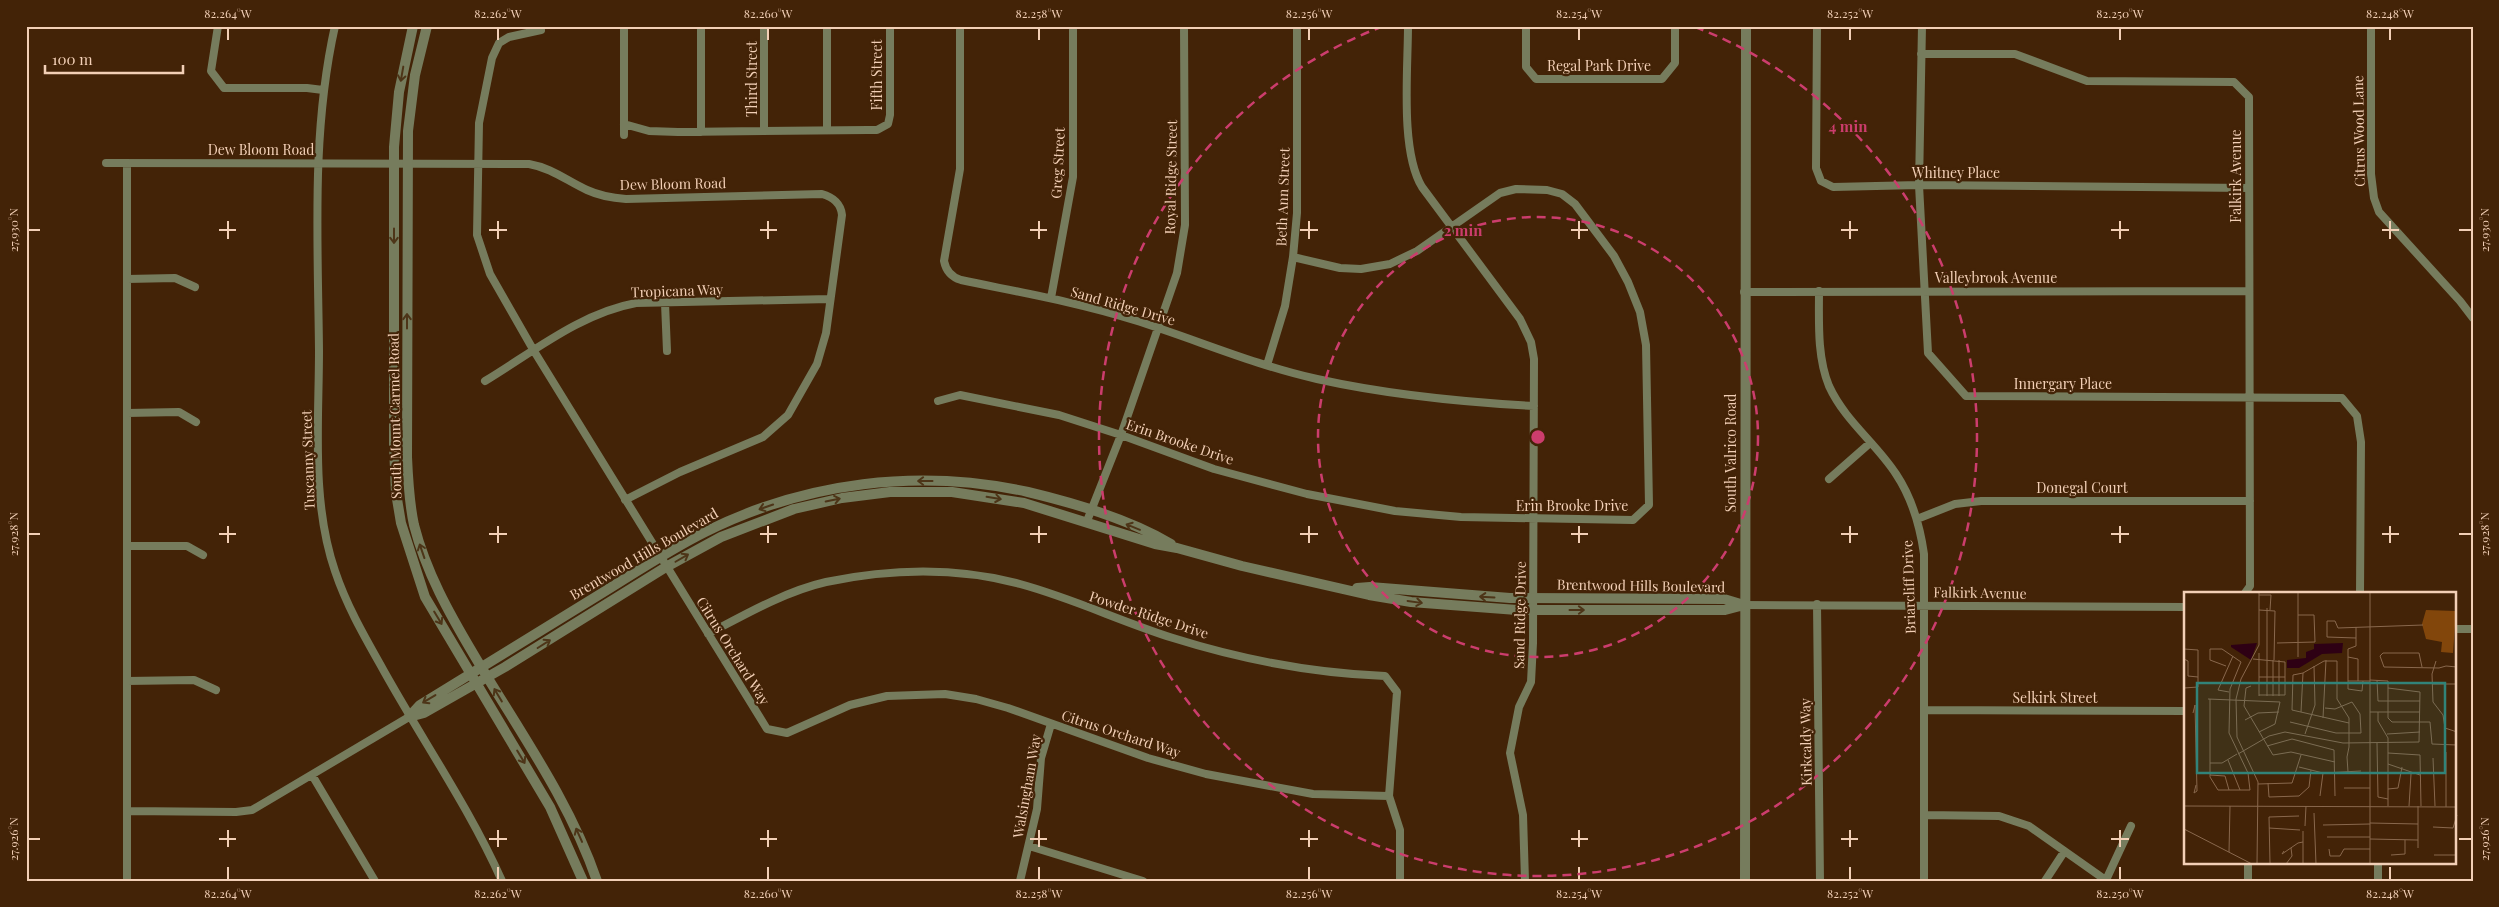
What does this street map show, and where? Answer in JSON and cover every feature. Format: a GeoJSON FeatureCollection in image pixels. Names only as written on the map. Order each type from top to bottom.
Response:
{"type":"FeatureCollection","features":[{"type":"Feature","properties":{"kind":"street"},"geometry":{"type":"LineString","coordinates":[[218,26],[211,71],[224,88],[307,88],[323,90]]}},
{"type":"Feature","properties":{"kind":"street","name":"Tuscanny Street"},"geometry":{"type":"LineString","coordinates":[[335,26],[323,90],[318,163],[320,480],[326,537],[335,570],[352,614],[409,717],[466,811],[502,881]]}},
{"type":"Feature","properties":{"kind":"street","name":"South Mount Carmel Road"},"geometry":{"type":"LineString","coordinates":[[413,26],[398,99],[394,163],[394,446],[397,499],[407,546],[425,597],[550,806],[583,881]]}},
{"type":"Feature","properties":{"kind":"street","name":"South Mount Carmel Road"},"geometry":{"type":"LineString","coordinates":[[427,26],[412,94],[407,163],[408,457],[411,509],[419,542],[434,583],[481,668],[563,804],[578,832],[597,881]]}},
{"type":"Feature","properties":{"kind":"street"},"geometry":{"type":"LineString","coordinates":[[624,26],[624,135]]}},
{"type":"Feature","properties":{"kind":"street"},"geometry":{"type":"LineString","coordinates":[[701,26],[701,132]]}},
{"type":"Feature","properties":{"kind":"street","name":"Third Street"},"geometry":{"type":"LineString","coordinates":[[764,26],[764,131]]}},
{"type":"Feature","properties":{"kind":"street"},"geometry":{"type":"LineString","coordinates":[[624,124],[660,132],[827,130],[827,26]]}},
{"type":"Feature","properties":{"kind":"street","name":"Fifth Street"},"geometry":{"type":"LineString","coordinates":[[827,130],[877,130],[888,124],[890,115],[890,26]]}},
{"type":"Feature","properties":{"kind":"street","name":"Sand Ridge Drive"},"geometry":{"type":"LineString","coordinates":[[960,26],[960,169],[945,255],[945,266],[952,276],[961,280],[1108,312],[1266,365],[1316,378],[1394,394],[1461,402],[1534,406]]}},
{"type":"Feature","properties":{"kind":"street","name":"Greg Street"},"geometry":{"type":"LineString","coordinates":[[1050,298],[1073,177],[1072,26]]}},
{"type":"Feature","properties":{"kind":"street","name":"Royal Ridge Street"},"geometry":{"type":"LineString","coordinates":[[1087,521],[1121,435],[1159,328],[1176,273],[1185,225],[1184,26]]}},
{"type":"Feature","properties":{"kind":"street","name":"Beth Ann Street"},"geometry":{"type":"LineString","coordinates":[[1266,365],[1285,306],[1293,257],[1297,213],[1297,26]]}},
{"type":"Feature","properties":{"kind":"street","name":"Sand Ridge Drive"},"geometry":{"type":"LineString","coordinates":[[1408,26],[1410,154],[1419,182],[1520,319],[1530,342],[1534,359],[1531,682],[1519,707],[1510,753],[1523,815],[1525,881]]}},
{"type":"Feature","properties":{"kind":"street","name":"Regal Park Drive"},"geometry":{"type":"LineString","coordinates":[[1526,26],[1526,67],[1536,79],[1662,79],[1675,63],[1675,26]]}},
{"type":"Feature","properties":{"kind":"street","name":"South Valrico Road"},"geometry":{"type":"LineString","coordinates":[[1745,881],[1744,292],[1746,26]]}},
{"type":"Feature","properties":{"kind":"street","name":"Whitney Place"},"geometry":{"type":"LineString","coordinates":[[1818,26],[1816,168],[1821,181],[1833,187],[1919,185],[2249,188]]}},
{"type":"Feature","properties":{"kind":"street","name":"Innergary Place"},"geometry":{"type":"LineString","coordinates":[[1922,26],[1919,185],[1928,353],[1966,396],[2342,398],[2357,416],[2361,442],[2360,592]]}},
{"type":"Feature","properties":{"kind":"street","name":"Citrus Wood Lane"},"geometry":{"type":"LineString","coordinates":[[2371,26],[2371,174],[2374,198],[2379,212],[2393,230],[2460,300],[2473,318]]}},
{"type":"Feature","properties":{"kind":"street","name":"Citrus Orchard Way"},"geometry":{"type":"LineString","coordinates":[[541,30],[509,37],[499,43],[492,58],[480,123],[477,235],[490,274],[534,351],[624,500],[767,729],[787,733],[850,705],[887,696],[945,694],[976,699],[1008,708],[1148,758],[1214,775],[1314,794],[1389,796]]}},
{"type":"Feature","properties":{"kind":"street","name":"Falkirk Avenue"},"geometry":{"type":"LineString","coordinates":[[1921,54],[2015,54],[2087,81],[2234,82],[2249,97],[2250,586],[2246,592]]}},
{"type":"Feature","properties":{"kind":"street","name":"Dew Bloom Road"},"geometry":{"type":"LineString","coordinates":[[106,163],[530,164],[546,167],[586,190],[611,198],[827,195],[839,205],[842,215],[826,333],[817,364],[788,415],[763,437],[680,472],[624,500]]}},
{"type":"Feature","properties":{"kind":"street"},"geometry":{"type":"LineString","coordinates":[[127,163],[129,546],[127,881]]}},
{"type":"Feature","properties":{"kind":"street","name":"Erin Brooke Drive"},"geometry":{"type":"LineString","coordinates":[[938,401],[960,395],[1059,415],[1121,435],[1214,469],[1307,494],[1396,510],[1461,517],[1633,520],[1648,505],[1646,345],[1640,312],[1628,282],[1614,256],[1575,204],[1562,194],[1547,190],[1516,189],[1500,193],[1417,251],[1390,264],[1361,269],[1340,268],[1293,257]]}},
{"type":"Feature","properties":{"kind":"street"},"geometry":{"type":"LineString","coordinates":[[127,279],[175,278],[195,287]]}},
{"type":"Feature","properties":{"kind":"street","name":"Valleybrook Avenue"},"geometry":{"type":"LineString","coordinates":[[1744,292],[1924,290],[2248,291]]}},
{"type":"Feature","properties":{"kind":"street","name":"Briarcliff Drive"},"geometry":{"type":"LineString","coordinates":[[1819,291],[1820,340],[1828,384],[1846,415],[1897,474],[1917,519],[1924,554],[1924,881]]}},
{"type":"Feature","properties":{"kind":"street","name":"Tropicana Way"},"geometry":{"type":"LineString","coordinates":[[485,381],[588,319],[612,308],[636,303],[830,299]]}},
{"type":"Feature","properties":{"kind":"street"},"geometry":{"type":"LineString","coordinates":[[665,303],[668,351]]}},
{"type":"Feature","properties":{"kind":"street"},"geometry":{"type":"LineString","coordinates":[[127,413],[179,412],[196,422]]}},
{"type":"Feature","properties":{"kind":"street"},"geometry":{"type":"LineString","coordinates":[[1829,479],[1870,442]]}},
{"type":"Feature","properties":{"kind":"street","name":"Brentwood Hills Boulevard"},"geometry":{"type":"LineString","coordinates":[[127,811],[247,811],[261,806],[409,717],[420,705],[571,611],[703,533],[744,514],[814,493],[864,484],[931,480],[984,484],[1051,498],[1091,510],[1157,536],[1177,548]]}},
{"type":"Feature","properties":{"kind":"street","name":"Brentwood Hills Boulevard"},"geometry":{"type":"LineString","coordinates":[[409,717],[424,713],[488,678],[666,567],[721,537],[769,517],[820,503],[867,494],[925,492],[990,497],[1024,503],[1087,521],[1155,544],[1177,548],[1242,566],[1350,589],[1369,595],[1430,604],[1533,610],[1725,610],[1744,605]]}},
{"type":"Feature","properties":{"kind":"street","name":"Donegal Court"},"geometry":{"type":"LineString","coordinates":[[1917,519],[1956,504],[1981,500],[2250,501]]}},
{"type":"Feature","properties":{"kind":"street"},"geometry":{"type":"LineString","coordinates":[[129,546],[187,546],[203,555]]}},
{"type":"Feature","properties":{"kind":"street","name":"Powder Ridge Drive"},"geometry":{"type":"LineString","coordinates":[[708,634],[767,604],[824,582],[906,572],[957,572],[1020,584],[1174,638],[1270,664],[1340,674],[1384,676],[1397,692],[1389,796],[1400,830],[1400,881]]}},
{"type":"Feature","properties":{"kind":"street","name":"Brentwood Hills Boulevard"},"geometry":{"type":"LineString","coordinates":[[1350,589],[1370,587],[1463,596],[1533,598],[1724,599],[1744,605]]}},
{"type":"Feature","properties":{"kind":"street","name":"Kirkcaldy Way"},"geometry":{"type":"LineString","coordinates":[[1817,604],[1820,881]]}},
{"type":"Feature","properties":{"kind":"street","name":"Falkirk Avenue"},"geometry":{"type":"LineString","coordinates":[[1744,605],[2184,607]]}},
{"type":"Feature","properties":{"kind":"street"},"geometry":{"type":"LineString","coordinates":[[571,611],[579,622]]}},
{"type":"Feature","properties":{"kind":"street"},"geometry":{"type":"LineString","coordinates":[[2456,629],[2473,629]]}},
{"type":"Feature","properties":{"kind":"street"},"geometry":{"type":"LineString","coordinates":[[127,680],[194,680],[216,690]]}},
{"type":"Feature","properties":{"kind":"street","name":"Selkirk Street"},"geometry":{"type":"LineString","coordinates":[[1924,710],[2184,711]]}},
{"type":"Feature","properties":{"kind":"street","name":"Walsingham Way"},"geometry":{"type":"LineString","coordinates":[[1020,881],[1038,802],[1041,758],[1051,724]]}},
{"type":"Feature","properties":{"kind":"street"},"geometry":{"type":"LineString","coordinates":[[312,776],[376,881]]}},
{"type":"Feature","properties":{"kind":"street"},"geometry":{"type":"LineString","coordinates":[[1924,815],[1999,816],[2029,826],[2107,880],[2131,826]]}},
{"type":"Feature","properties":{"kind":"street"},"geometry":{"type":"LineString","coordinates":[[1029,846],[1142,881]]}},
{"type":"Feature","properties":{"kind":"street"},"geometry":{"type":"LineString","coordinates":[[2045,881],[2064,852]]}},
{"type":"Feature","properties":{"kind":"street"},"geometry":{"type":"LineString","coordinates":[[2248,864],[2248,881]]}},
{"type":"Feature","properties":{"kind":"street"},"geometry":{"type":"LineString","coordinates":[[2378,864],[2378,881]]}}]}
